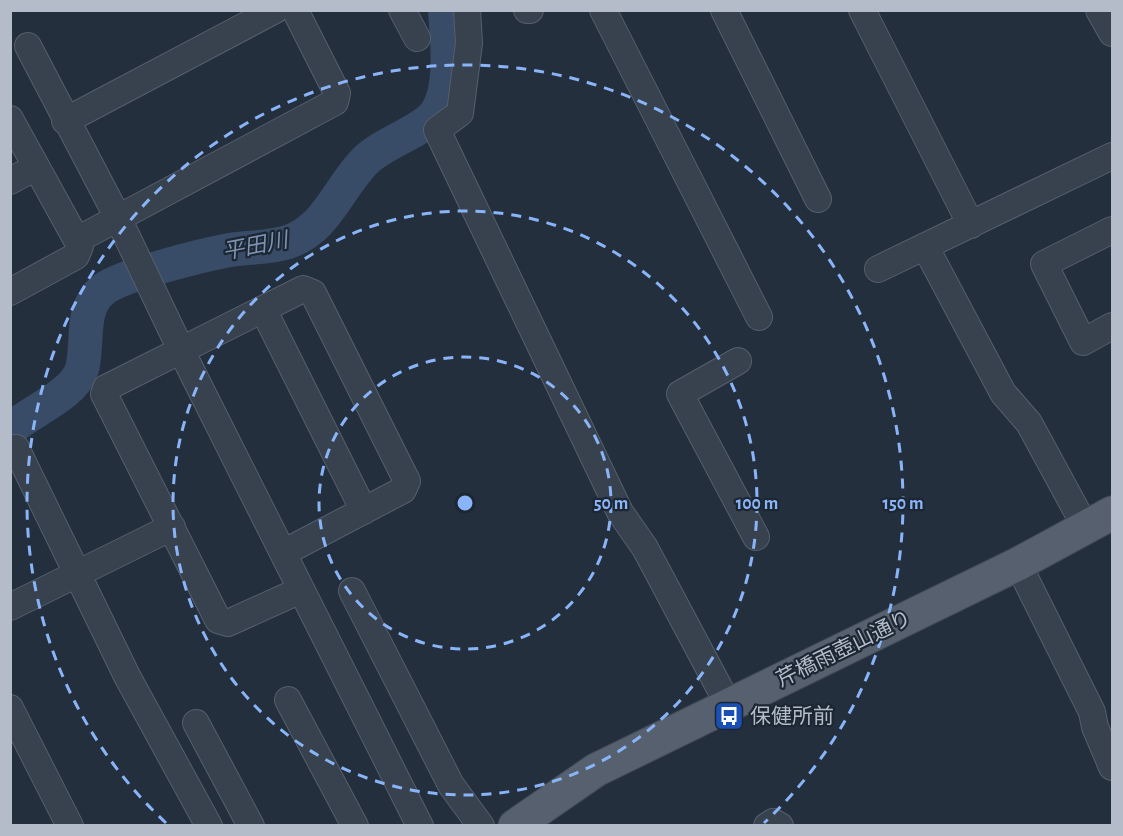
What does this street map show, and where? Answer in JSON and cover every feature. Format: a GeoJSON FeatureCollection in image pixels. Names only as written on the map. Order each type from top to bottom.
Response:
{"type":"FeatureCollection","features":[{"type":"Feature","properties":{"kind":"main road","name":"芹橋雨壺山通り"},"geometry":{"type":"LineString","coordinates":[[515,825],[596,770],[643,756],[701,728],[757,681],[1018,564],[1099,520]]}},
{"type":"Feature","properties":{"kind":"street"},"geometry":{"type":"LineString","coordinates":[[65,121],[275,10]]}},
{"type":"Feature","properties":{"kind":"street"},"geometry":{"type":"LineString","coordinates":[[77,240],[335,102],[338,93],[296,10]]}},
{"type":"Feature","properties":{"kind":"street"},"geometry":{"type":"LineString","coordinates":[[402,10],[417,38]]}},
{"type":"Feature","properties":{"kind":"street"},"geometry":{"type":"LineString","coordinates":[[467,10],[470,43],[460,113],[437,130],[620,512],[645,548],[728,705]]}},
{"type":"Feature","properties":{"kind":"street"},"geometry":{"type":"LineString","coordinates":[[603,10],[759,317]]}},
{"type":"Feature","properties":{"kind":"street"},"geometry":{"type":"LineString","coordinates":[[724,10],[818,199]]}},
{"type":"Feature","properties":{"kind":"street"},"geometry":{"type":"LineString","coordinates":[[862,10],[971,225]]}},
{"type":"Feature","properties":{"kind":"street"},"geometry":{"type":"LineString","coordinates":[[1100,10],[1113,33]]}},
{"type":"Feature","properties":{"kind":"street"},"geometry":{"type":"LineString","coordinates":[[28,46],[65,121],[118,218],[181,350],[420,825]]}},
{"type":"Feature","properties":{"kind":"street"},"geometry":{"type":"LineString","coordinates":[[10,119],[80,246],[76,256],[10,292]]}},
{"type":"Feature","properties":{"kind":"street"},"geometry":{"type":"LineString","coordinates":[[878,269],[1113,156]]}},
{"type":"Feature","properties":{"kind":"street"},"geometry":{"type":"LineString","coordinates":[[10,181],[36,167]]}},
{"type":"Feature","properties":{"kind":"street"},"geometry":{"type":"LineString","coordinates":[[1113,230],[1044,264],[1083,342],[1113,326]]}},
{"type":"Feature","properties":{"kind":"street"},"geometry":{"type":"LineString","coordinates":[[925,246],[1003,393],[1029,423],[1099,520]]}},
{"type":"Feature","properties":{"kind":"street"},"geometry":{"type":"LineString","coordinates":[[283,553],[404,490],[407,481],[313,293],[303,289],[106,388],[104,394],[218,620],[228,623],[301,590]]}},
{"type":"Feature","properties":{"kind":"street"},"geometry":{"type":"LineString","coordinates":[[263,309],[364,511]]}},
{"type":"Feature","properties":{"kind":"street"},"geometry":{"type":"LineString","coordinates":[[738,361],[680,394],[756,537]]}},
{"type":"Feature","properties":{"kind":"street"},"geometry":{"type":"LineString","coordinates":[[16,448],[127,676],[209,825]]}},
{"type":"Feature","properties":{"kind":"street"},"geometry":{"type":"LineString","coordinates":[[10,607],[172,527]]}},
{"type":"Feature","properties":{"kind":"street"},"geometry":{"type":"LineString","coordinates":[[1018,564],[1092,712],[1095,727],[1113,767]]}},
{"type":"Feature","properties":{"kind":"street"},"geometry":{"type":"LineString","coordinates":[[352,591],[451,785],[482,825]]}},
{"type":"Feature","properties":{"kind":"street"},"geometry":{"type":"LineString","coordinates":[[288,700],[355,825]]}},
{"type":"Feature","properties":{"kind":"street"},"geometry":{"type":"LineString","coordinates":[[10,708],[70,825]]}},
{"type":"Feature","properties":{"kind":"street"},"geometry":{"type":"LineString","coordinates":[[195,723],[250,825]]}},
{"type":"Feature","properties":{"kind":"street"},"geometry":{"type":"LineString","coordinates":[[767,825],[773,822],[780,825]]}},
{"type":"Feature","properties":{"kind":"waterway","name":"平田川"},"geometry":{"type":"LineString","coordinates":[[10,429],[61,395],[77,378],[84,359],[86,326],[91,305],[104,289],[146,271],[230,250],[281,244],[301,236],[322,218],[365,161],[430,119],[441,103],[447,77],[448,49],[445,10]]}},
{"type":"Feature","properties":{"kind":"place","name":"保健所前"},"geometry":{"type":"Point","coordinates":[729,716]}}]}
